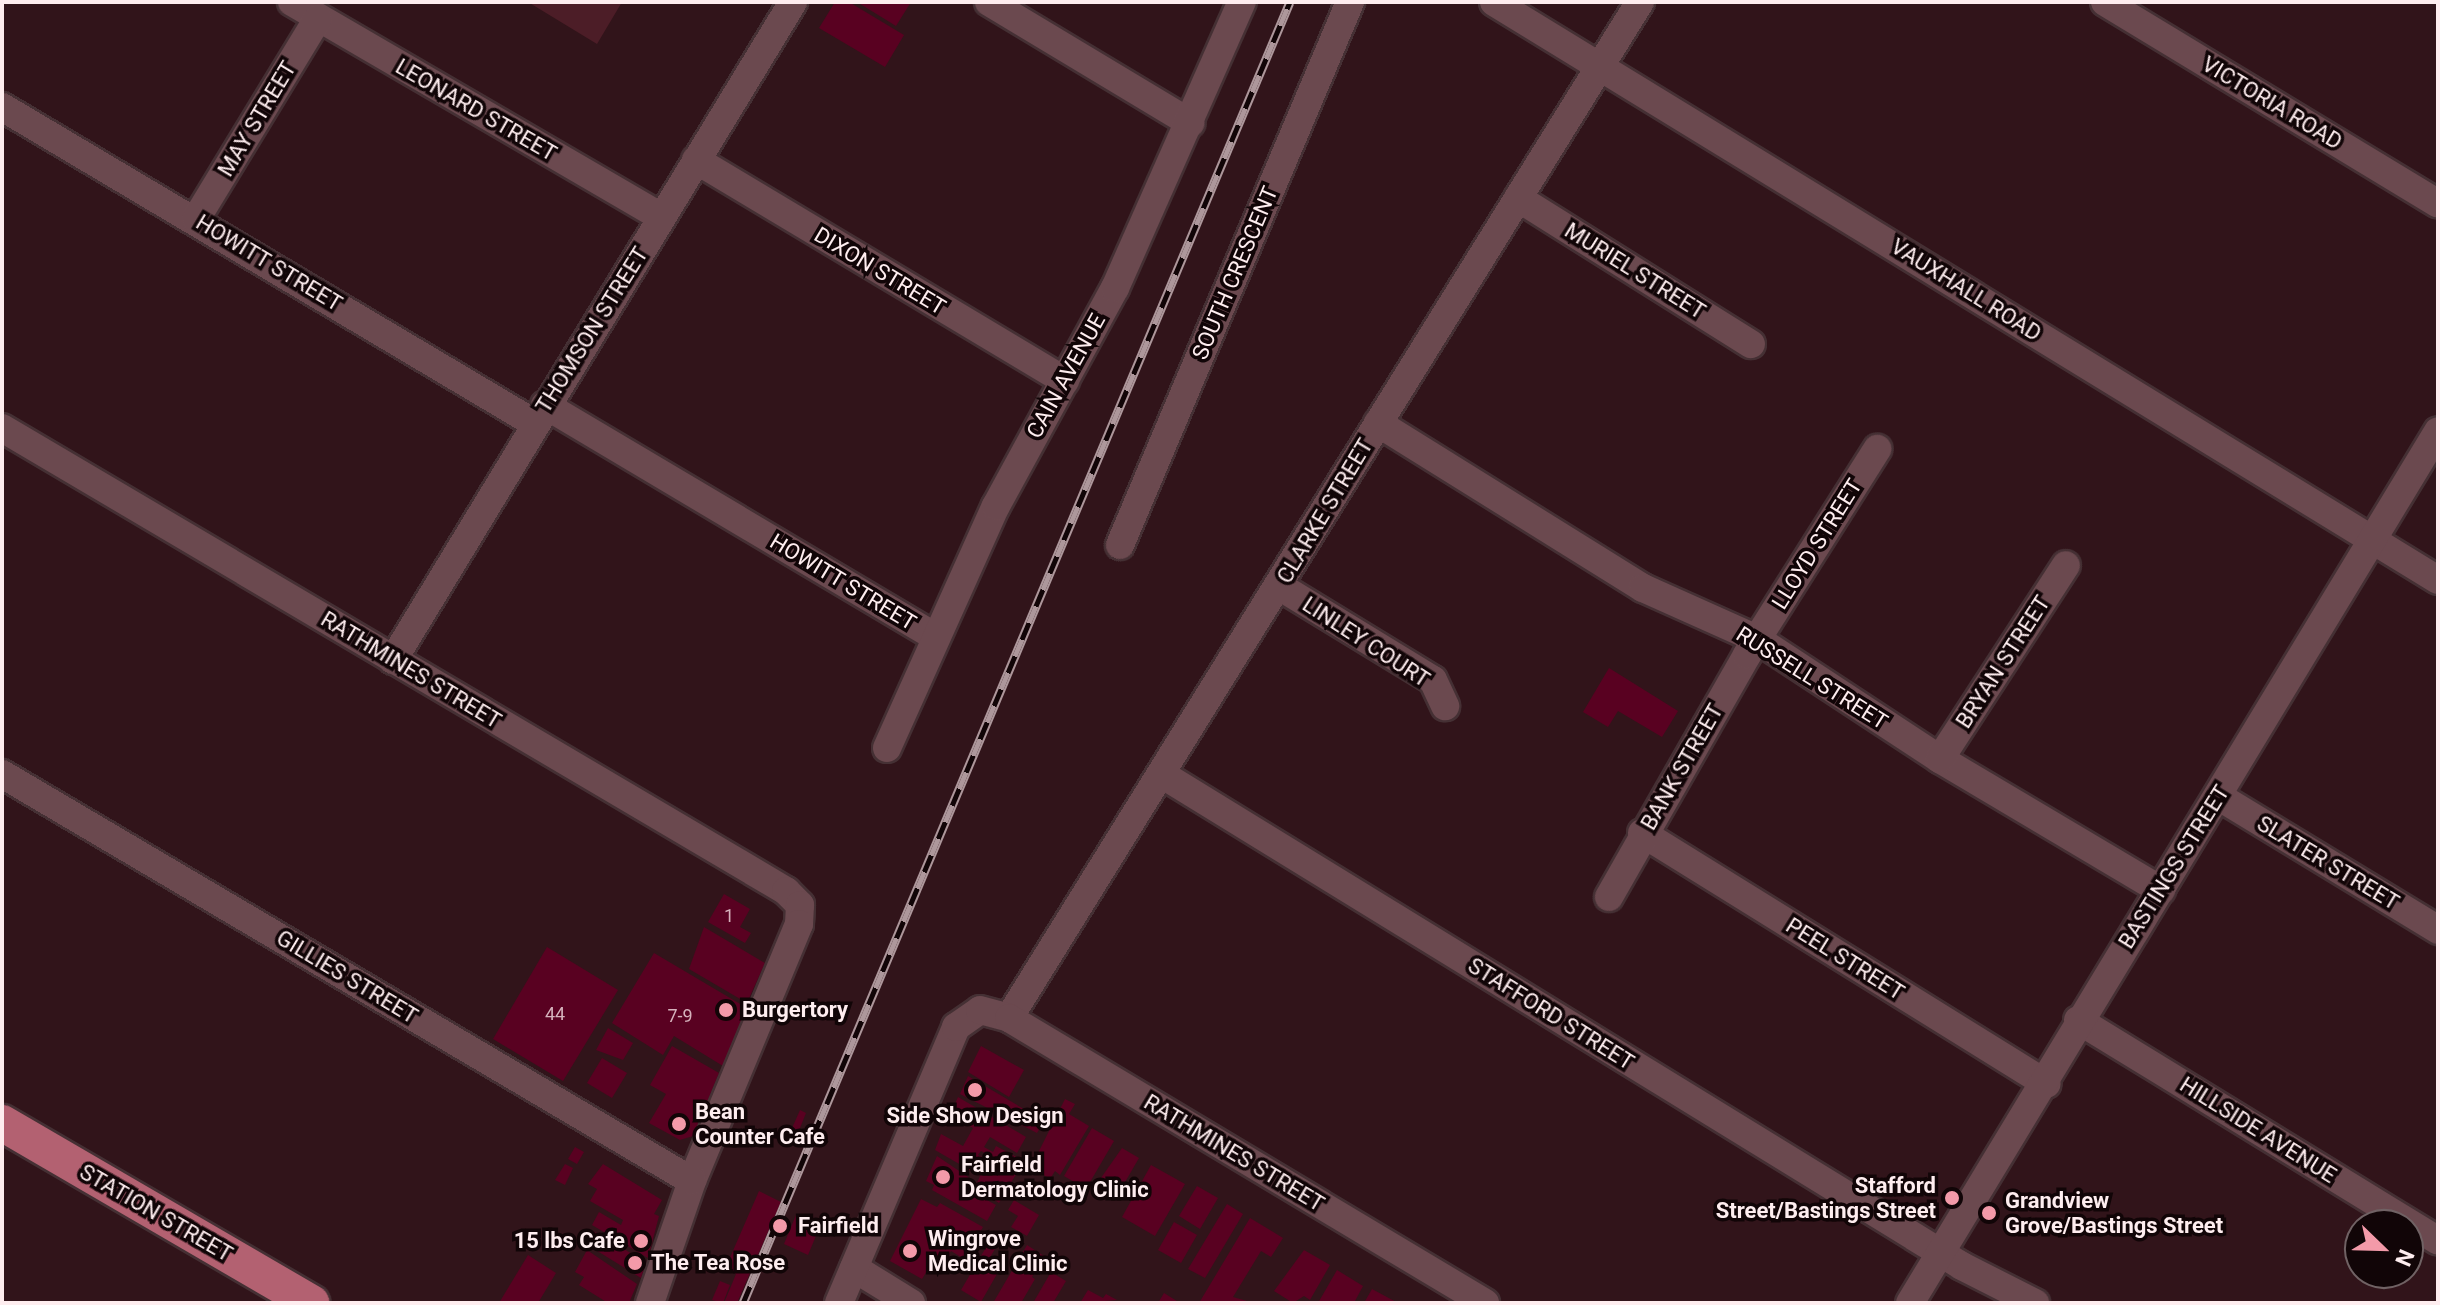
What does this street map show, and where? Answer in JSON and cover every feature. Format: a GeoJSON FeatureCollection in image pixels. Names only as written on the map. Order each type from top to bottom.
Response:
{"type":"FeatureCollection","features":[{"type":"Feature","properties":{"kind":"main road","name":"STATION STREET"},"geometry":{"type":"LineString","coordinates":[[2,1123],[311,1303]]}},
{"type":"Feature","properties":{"kind":"street","name":"LEONARD STREET"},"geometry":{"type":"LineString","coordinates":[[292,2],[661,217]]}},
{"type":"Feature","properties":{"kind":"street","name":"THOMSON STREET"},"geometry":{"type":"LineString","coordinates":[[393,660],[793,2]]}},
{"type":"Feature","properties":{"kind":"street"},"geometry":{"type":"LineString","coordinates":[[989,2],[1190,123]]}},
{"type":"Feature","properties":{"kind":"street","name":"CAIN AVENUE"},"geometry":{"type":"LineString","coordinates":[[887,748],[996,506],[1115,288],[1242,2]]}},
{"type":"Feature","properties":{"kind":"street","name":"SOUTH CRESCENT"},"geometry":{"type":"LineString","coordinates":[[1120,545],[1350,2]]}},
{"type":"Feature","properties":{"kind":"street","name":"VAUXHALL ROAD"},"geometry":{"type":"LineString","coordinates":[[1494,2],[2438,580]]}},
{"type":"Feature","properties":{"kind":"street","name":"CLARKE STREET"},"geometry":{"type":"LineString","coordinates":[[1009,1018],[1163,775],[1640,2]]}},
{"type":"Feature","properties":{"kind":"street","name":"VICTORIA ROAD"},"geometry":{"type":"LineString","coordinates":[[2105,2],[2438,204]]}},
{"type":"Feature","properties":{"kind":"street","name":"MAY STREET"},"geometry":{"type":"LineString","coordinates":[[196,219],[318,18]]}},
{"type":"Feature","properties":{"kind":"street","name":"HOWITT STREET"},"geometry":{"type":"LineString","coordinates":[[2,107],[935,637]]}},
{"type":"Feature","properties":{"kind":"street","name":"DIXON STREET"},"geometry":{"type":"LineString","coordinates":[[696,160],[1065,381]]}},
{"type":"Feature","properties":{"kind":"street","name":"MURIEL STREET"},"geometry":{"type":"LineString","coordinates":[[1518,198],[1751,344]]}},
{"type":"Feature","properties":{"kind":"street","name":"RUSSELL STREET"},"geometry":{"type":"LineString","coordinates":[[1378,423],[1643,588],[1757,639],[1940,759],[2161,890]]}},
{"type":"Feature","properties":{"kind":"street","name":"RATHMINES STREET"},"geometry":{"type":"LineString","coordinates":[[2,428],[786,891],[800,905],[799,924],[692,1181]]}},
{"type":"Feature","properties":{"kind":"street","name":"BASTINGS STREET"},"geometry":{"type":"LineString","coordinates":[[1910,1303],[2047,1084],[2078,1020],[2161,890],[2438,431]]}},
{"type":"Feature","properties":{"kind":"street","name":"LLOYD STREET"},"geometry":{"type":"LineString","coordinates":[[1757,639],[1877,449]]}},
{"type":"Feature","properties":{"kind":"street","name":"BRYAN STREET"},"geometry":{"type":"LineString","coordinates":[[1940,759],[2066,565]]}},
{"type":"Feature","properties":{"kind":"street","name":"LINLEY COURT"},"geometry":{"type":"LineString","coordinates":[[1279,586],[1433,680],[1445,706]]}},
{"type":"Feature","properties":{"kind":"street","name":"BANK STREET"},"geometry":{"type":"LineString","coordinates":[[1609,897],[1642,833],[1757,639]]}},
{"type":"Feature","properties":{"kind":"street","name":"GILLIES STREET"},"geometry":{"type":"LineString","coordinates":[[2,774],[692,1181]]}},
{"type":"Feature","properties":{"kind":"street","name":"STAFFORD STREET"},"geometry":{"type":"LineString","coordinates":[[1163,775],[2035,1303]]}},
{"type":"Feature","properties":{"kind":"street","name":"SLATER STREET"},"geometry":{"type":"LineString","coordinates":[[2218,796],[2438,930]]}},
{"type":"Feature","properties":{"kind":"street","name":"PEEL STREET"},"geometry":{"type":"LineString","coordinates":[[1642,833],[2047,1084]]}},
{"type":"Feature","properties":{"kind":"street","name":"RATHMINES STREET"},"geometry":{"type":"LineString","coordinates":[[854,1268],[956,1027],[980,1010],[1009,1018],[1485,1303]]}},
{"type":"Feature","properties":{"kind":"street","name":"HILLSIDE AVENUE"},"geometry":{"type":"LineString","coordinates":[[2078,1020],[2438,1241]]}},
{"type":"Feature","properties":{"kind":"street"},"geometry":{"type":"LineString","coordinates":[[650,1303],[692,1181]]}},
{"type":"Feature","properties":{"kind":"street"},"geometry":{"type":"LineString","coordinates":[[839,1303],[854,1268],[911,1303]]}},
{"type":"Feature","properties":{"kind":"shaded area"},"geometry":{"type":"Polygon","coordinates":[[[528,2],[622,2],[597,44],[528,2]]]}},
{"type":"Feature","properties":{"kind":"building"},"geometry":{"type":"Polygon","coordinates":[[[835,2],[849,2],[904,35],[885,67],[819,28],[835,2]]]}},
{"type":"Feature","properties":{"kind":"building"},"geometry":{"type":"Polygon","coordinates":[[[857,2],[911,2],[896,26],[857,2]]]}},
{"type":"Feature","properties":{"kind":"building"},"geometry":{"type":"Polygon","coordinates":[[[1609,668],[1678,711],[1662,737],[1618,711],[1608,727],[1583,712],[1609,668]]]}},
{"type":"Feature","properties":{"kind":"building"},"geometry":{"type":"Polygon","coordinates":[[[724,894],[750,909],[740,927],[751,933],[745,943],[708,922],[724,894]]]}},
{"type":"Feature","properties":{"kind":"building"},"geometry":{"type":"Polygon","coordinates":[[[704,927],[765,963],[747,1003],[689,969],[704,927]]]}},
{"type":"Feature","properties":{"kind":"building"},"geometry":{"type":"Polygon","coordinates":[[[547,947],[618,990],[563,1081],[493,1039],[547,947]]]}},
{"type":"Feature","properties":{"kind":"building"},"geometry":{"type":"Polygon","coordinates":[[[654,953],[747,1008],[723,1066],[674,1036],[663,1055],[612,1023],[654,953]]]}},
{"type":"Feature","properties":{"kind":"building"},"geometry":{"type":"Polygon","coordinates":[[[608,1028],[633,1043],[623,1060],[596,1050],[608,1028]]]}},
{"type":"Feature","properties":{"kind":"building"},"geometry":{"type":"Polygon","coordinates":[[[672,1046],[719,1073],[693,1136],[680,1140],[649,1123],[666,1094],[650,1085],[672,1046]]]}},
{"type":"Feature","properties":{"kind":"building"},"geometry":{"type":"Polygon","coordinates":[[[981,1046],[1024,1070],[1009,1097],[968,1072],[981,1046]]]}},
{"type":"Feature","properties":{"kind":"building"},"geometry":{"type":"Polygon","coordinates":[[[602,1058],[627,1073],[612,1098],[587,1083],[602,1058]]]}},
{"type":"Feature","properties":{"kind":"building"},"geometry":{"type":"Polygon","coordinates":[[[968,1076],[1044,1121],[1037,1133],[960,1094],[968,1076]]]}},
{"type":"Feature","properties":{"kind":"building"},"geometry":{"type":"Polygon","coordinates":[[[958,1097],[1026,1137],[1017,1153],[990,1137],[984,1147],[993,1152],[996,1146],[1024,1161],[999,1203],[987,1195],[985,1199],[996,1205],[987,1221],[932,1190],[934,1185],[926,1181],[937,1156],[977,1183],[980,1176],[935,1150],[941,1134],[963,1146],[973,1128],[950,1115],[958,1097]],[[981,1151],[978,1155],[990,1161],[992,1157],[981,1151]]]}},
{"type":"Feature","properties":{"kind":"building"},"geometry":{"type":"Polygon","coordinates":[[[1065,1099],[1075,1104],[1069,1114],[1089,1126],[1060,1175],[1055,1171],[1050,1179],[1034,1169],[1040,1160],[1035,1159],[1065,1099]]]}},
{"type":"Feature","properties":{"kind":"building"},"geometry":{"type":"Polygon","coordinates":[[[800,1110],[806,1113],[796,1138],[789,1135],[800,1110]]]}},
{"type":"Feature","properties":{"kind":"building"},"geometry":{"type":"Polygon","coordinates":[[[1092,1128],[1114,1141],[1086,1189],[1064,1176],[1092,1128]]]}},
{"type":"Feature","properties":{"kind":"building"},"geometry":{"type":"Polygon","coordinates":[[[575,1147],[584,1152],[577,1164],[568,1159],[575,1147]]]}},
{"type":"Feature","properties":{"kind":"building"},"geometry":{"type":"Polygon","coordinates":[[[1122,1148],[1139,1158],[1117,1196],[1096,1185],[1122,1148]]]}},
{"type":"Feature","properties":{"kind":"building"},"geometry":{"type":"Polygon","coordinates":[[[565,1164],[573,1168],[565,1185],[555,1180],[565,1164]]]}},
{"type":"Feature","properties":{"kind":"building"},"geometry":{"type":"Polygon","coordinates":[[[603,1164],[662,1200],[654,1214],[659,1216],[648,1258],[592,1225],[599,1212],[621,1225],[623,1220],[590,1201],[597,1189],[588,1184],[603,1164]]]}},
{"type":"Feature","properties":{"kind":"building"},"geometry":{"type":"Polygon","coordinates":[[[1151,1165],[1185,1184],[1155,1236],[1122,1217],[1151,1165]]]}},
{"type":"Feature","properties":{"kind":"building"},"geometry":{"type":"Polygon","coordinates":[[[1197,1186],[1218,1198],[1200,1229],[1179,1216],[1197,1186]]]}},
{"type":"Feature","properties":{"kind":"building"},"geometry":{"type":"Polygon","coordinates":[[[759,1191],[781,1202],[737,1303],[724,1303],[736,1274],[725,1269],[759,1191]]]}},
{"type":"Feature","properties":{"kind":"building"},"geometry":{"type":"Polygon","coordinates":[[[921,1199],[937,1207],[940,1203],[983,1227],[964,1259],[951,1251],[939,1271],[930,1266],[922,1279],[890,1261],[921,1199]]]}},
{"type":"Feature","properties":{"kind":"building"},"geometry":{"type":"Polygon","coordinates":[[[1014,1200],[1039,1215],[1027,1236],[1011,1227],[1018,1216],[1008,1210],[1014,1200]]]}},
{"type":"Feature","properties":{"kind":"building"},"geometry":{"type":"Polygon","coordinates":[[[1227,1204],[1243,1214],[1205,1278],[1188,1269],[1227,1204]]]}},
{"type":"Feature","properties":{"kind":"building"},"geometry":{"type":"Polygon","coordinates":[[[796,1215],[821,1224],[808,1255],[784,1244],[796,1215]]]}},
{"type":"Feature","properties":{"kind":"building"},"geometry":{"type":"Polygon","coordinates":[[[1250,1218],[1283,1238],[1271,1257],[1261,1251],[1233,1297],[1254,1303],[1199,1303],[1250,1218]]]}},
{"type":"Feature","properties":{"kind":"building"},"geometry":{"type":"Polygon","coordinates":[[[1174,1222],[1197,1235],[1181,1263],[1158,1250],[1174,1222]]]}},
{"type":"Feature","properties":{"kind":"building"},"geometry":{"type":"Polygon","coordinates":[[[593,1231],[646,1262],[641,1278],[586,1244],[593,1231]]]}},
{"type":"Feature","properties":{"kind":"building"},"geometry":{"type":"Polygon","coordinates":[[[988,1244],[995,1249],[989,1259],[1001,1267],[981,1302],[961,1290],[988,1244]]]}},
{"type":"Feature","properties":{"kind":"building"},"geometry":{"type":"Polygon","coordinates":[[[1027,1245],[1044,1256],[1021,1303],[993,1303],[1027,1245]]]}},
{"type":"Feature","properties":{"kind":"building"},"geometry":{"type":"Polygon","coordinates":[[[587,1250],[637,1284],[629,1303],[608,1303],[579,1285],[584,1277],[575,1272],[587,1250]]]}},
{"type":"Feature","properties":{"kind":"building"},"geometry":{"type":"Polygon","coordinates":[[[1304,1250],[1330,1265],[1310,1300],[1304,1296],[1293,1303],[1274,1291],[1304,1250]]]}},
{"type":"Feature","properties":{"kind":"building"},"geometry":{"type":"Polygon","coordinates":[[[528,1255],[556,1273],[538,1303],[499,1303],[528,1255]]]}},
{"type":"Feature","properties":{"kind":"building"},"geometry":{"type":"Polygon","coordinates":[[[1337,1270],[1363,1286],[1354,1303],[1318,1303],[1337,1270]]]}},
{"type":"Feature","properties":{"kind":"building"},"geometry":{"type":"Polygon","coordinates":[[[1051,1272],[1066,1281],[1053,1303],[1033,1303],[1051,1272]]]}},
{"type":"Feature","properties":{"kind":"building"},"geometry":{"type":"Polygon","coordinates":[[[720,1281],[730,1285],[723,1303],[712,1300],[720,1281]]]}},
{"type":"Feature","properties":{"kind":"building"},"geometry":{"type":"Polygon","coordinates":[[[1372,1289],[1398,1303],[1364,1303],[1372,1289]]]}},
{"type":"Feature","properties":{"kind":"building"},"geometry":{"type":"Polygon","coordinates":[[[1088,1290],[1103,1298],[1106,1294],[1117,1300],[1080,1303],[1088,1290]]]}},
{"type":"Feature","properties":{"kind":"building"},"geometry":{"type":"Polygon","coordinates":[[[1164,1293],[1180,1303],[1158,1303],[1164,1293]]]}},
{"type":"Feature","properties":{"kind":"railway"},"geometry":{"type":"LineString","coordinates":[[743,1303],[1290,2]]}},
{"type":"Feature","properties":{"kind":"place","name":"Burgertory"},"geometry":{"type":"Point","coordinates":[726,1010]}},
{"type":"Feature","properties":{"kind":"place","name":"Side Show Design"},"geometry":{"type":"Point","coordinates":[975,1090]}},
{"type":"Feature","properties":{"kind":"place","name":"Bean Counter Cafe"},"geometry":{"type":"Point","coordinates":[679,1124]}},
{"type":"Feature","properties":{"kind":"place","name":"Fairfield Dermatology Clinic"},"geometry":{"type":"Point","coordinates":[943,1177]}},
{"type":"Feature","properties":{"kind":"place","name":"Stafford Street/Bastings Street"},"geometry":{"type":"Point","coordinates":[1952,1198]}},
{"type":"Feature","properties":{"kind":"place","name":"Grandview Grove/Bastings Street"},"geometry":{"type":"Point","coordinates":[1989,1213]}},
{"type":"Feature","properties":{"kind":"place","name":"Fairfield"},"geometry":{"type":"Point","coordinates":[780,1226]}},
{"type":"Feature","properties":{"kind":"place","name":"15 lbs Cafe"},"geometry":{"type":"Point","coordinates":[641,1241]}},
{"type":"Feature","properties":{"kind":"place","name":"Wingrove Medical Clinic"},"geometry":{"type":"Point","coordinates":[910,1251]}},
{"type":"Feature","properties":{"kind":"place","name":"The Tea Rose"},"geometry":{"type":"Point","coordinates":[635,1263]}}]}
